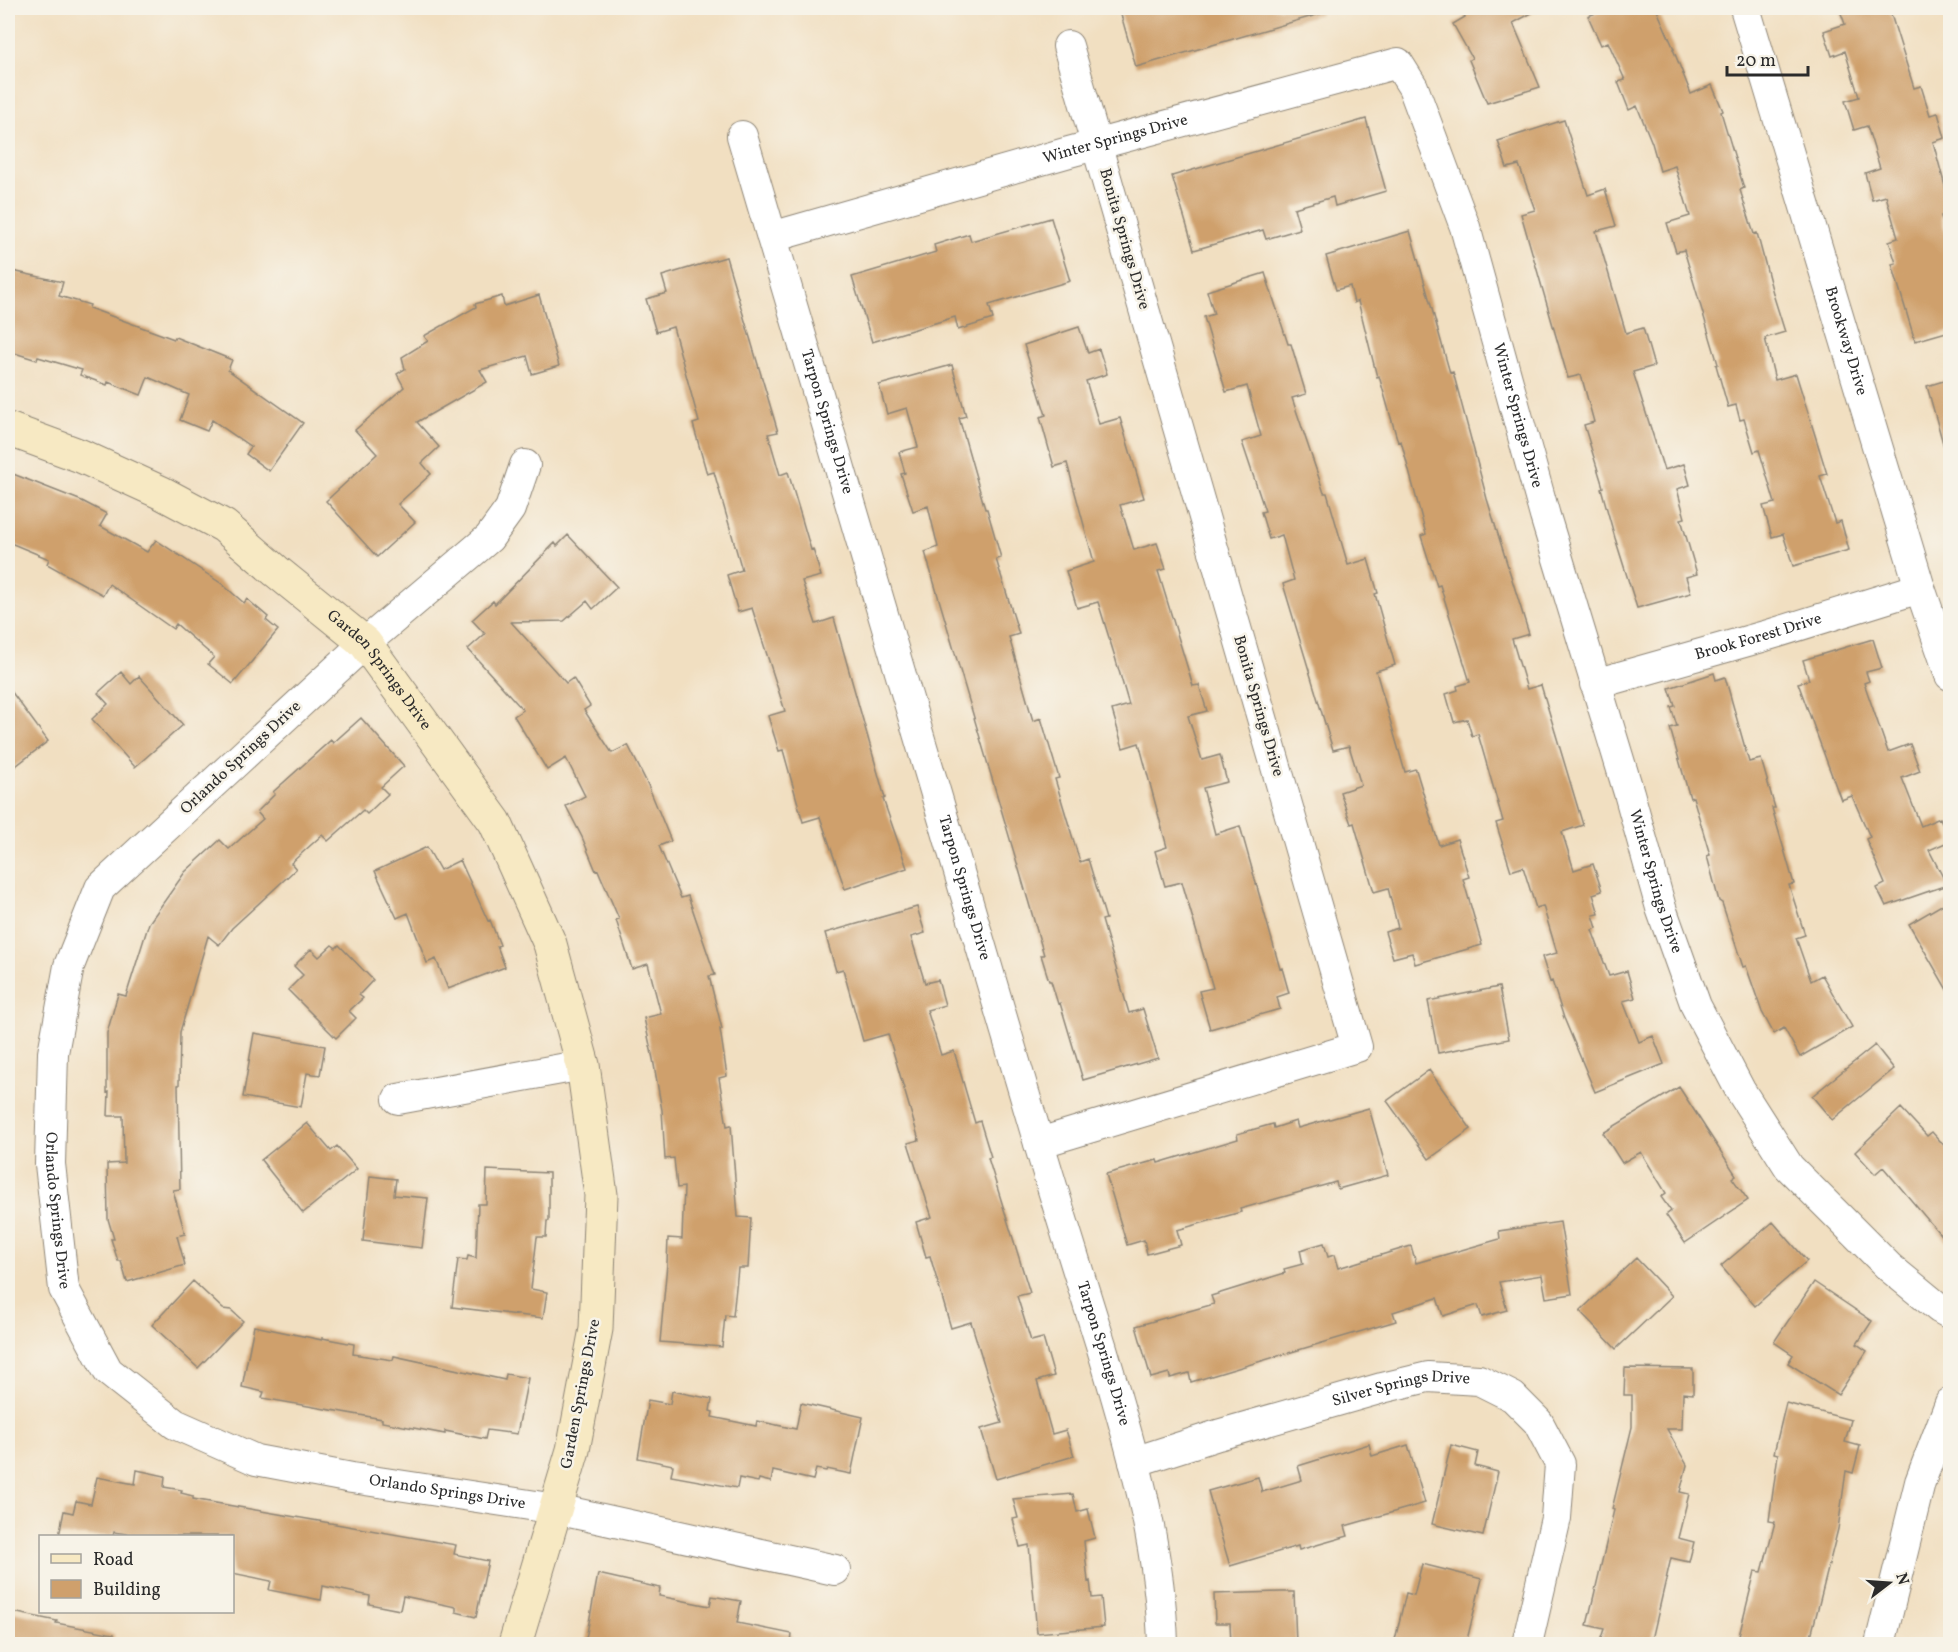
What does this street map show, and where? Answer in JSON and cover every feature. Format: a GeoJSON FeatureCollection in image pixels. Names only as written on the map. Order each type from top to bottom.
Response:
{"type":"FeatureCollection","features":[{"type":"Feature","properties":{"kind":"street","name":"Brookway Drive"},"geometry":{"type":"LineString","coordinates":[[1745,8],[1920,588],[1950,675]]}},
{"type":"Feature","properties":{"kind":"street","name":"Bonita Springs Drive"},"geometry":{"type":"LineString","coordinates":[[1039,1143],[1357,1047],[1068,46]]}},
{"type":"Feature","properties":{"kind":"street","name":"Winter Springs Drive"},"geometry":{"type":"LineString","coordinates":[[772,237],[1096,145],[1398,63],[1413,87],[1465,227],[1594,684],[1629,793],[1661,908],[1696,1006],[1740,1090],[1789,1167],[1889,1267],[1939,1308],[1950,1314]]}},
{"type":"Feature","properties":{"kind":"street","name":"Tarpon Springs Drive"},"geometry":{"type":"LineString","coordinates":[[742,136],[1039,1143],[1124,1422],[1146,1511],[1162,1614],[1163,1644]]}},
{"type":"Feature","properties":{"kind":"street","name":"Garden Springs Drive"},"geometry":{"type":"LineString","coordinates":[[8,429],[91,461],[162,493],[224,526],[365,643],[495,822],[550,944],[583,1065],[601,1195],[596,1329],[573,1450],[515,1644]]}},
{"type":"Feature","properties":{"kind":"street","name":"Orlando Springs Drive"},"geometry":{"type":"LineString","coordinates":[[525,465],[510,509],[489,538],[365,643],[100,888],[69,966],[53,1053],[50,1164],[64,1289],[108,1371],[175,1424],[256,1460],[352,1478],[556,1509],[835,1570]]}},
{"type":"Feature","properties":{"kind":"street","name":"Brook Forest Drive"},"geometry":{"type":"LineString","coordinates":[[1594,684],[1765,636],[1920,588]]}},
{"type":"Feature","properties":{"kind":"street"},"geometry":{"type":"LineString","coordinates":[[398,1099],[583,1065]]}},
{"type":"Feature","properties":{"kind":"street","name":"Silver Springs Drive"},"geometry":{"type":"LineString","coordinates":[[1134,1462],[1218,1435],[1405,1382],[1428,1377],[1479,1380],[1512,1397],[1538,1422],[1560,1464],[1556,1518],[1527,1644]]}},
{"type":"Feature","properties":{"kind":"street"},"geometry":{"type":"LineString","coordinates":[[1880,1644],[1920,1482],[1950,1403]]}},
{"type":"Feature","properties":{"kind":"building"},"geometry":{"type":"Polygon","coordinates":[[[1119,8],[1319,8],[1320,14],[1136,67],[1119,8]]]}},
{"type":"Feature","properties":{"kind":"building"},"geometry":{"type":"Polygon","coordinates":[[[1460,8],[1541,8],[1513,23],[1540,87],[1487,103],[1469,60],[1472,58],[1453,24],[1465,17],[1460,8]]]}},
{"type":"Feature","properties":{"kind":"building"},"geometry":{"type":"Polygon","coordinates":[[[1608,8],[1656,8],[1691,94],[1712,85],[1723,111],[1721,112],[1744,188],[1740,190],[1754,234],[1757,233],[1785,332],[1765,338],[1775,380],[1796,374],[1827,474],[1820,476],[1835,523],[1841,521],[1849,550],[1793,566],[1783,534],[1772,537],[1763,506],[1775,503],[1759,450],[1754,452],[1744,419],[1740,420],[1736,405],[1728,407],[1716,365],[1718,364],[1684,250],[1676,252],[1667,223],[1690,216],[1675,166],[1660,171],[1637,106],[1629,110],[1618,82],[1625,80],[1608,42],[1601,45],[1588,16],[1608,8]]]}},
{"type":"Feature","properties":{"kind":"building"},"geometry":{"type":"Polygon","coordinates":[[[1839,8],[1889,8],[1914,88],[1921,86],[1930,115],[1938,113],[1945,138],[1933,142],[1946,190],[1950,188],[1950,213],[1941,216],[1950,249],[1950,331],[1915,341],[1892,264],[1896,263],[1889,241],[1898,238],[1886,196],[1872,200],[1865,173],[1880,168],[1867,126],[1854,130],[1845,101],[1859,97],[1845,51],[1832,56],[1824,31],[1845,24],[1839,8]]]}},
{"type":"Feature","properties":{"kind":"building"},"geometry":{"type":"Polygon","coordinates":[[[1366,119],[1386,191],[1335,206],[1333,197],[1294,208],[1300,229],[1266,239],[1263,230],[1194,250],[1172,176],[1366,119]]]}},
{"type":"Feature","properties":{"kind":"building"},"geometry":{"type":"Polygon","coordinates":[[[1564,120],[1588,195],[1605,189],[1616,226],[1596,231],[1626,333],[1643,328],[1654,366],[1633,372],[1664,470],[1684,464],[1690,485],[1677,489],[1685,518],[1681,519],[1697,574],[1686,577],[1691,593],[1637,608],[1584,425],[1594,422],[1581,375],[1568,378],[1521,214],[1535,210],[1519,165],[1507,168],[1498,141],[1564,120]]]}},
{"type":"Feature","properties":{"kind":"building"},"geometry":{"type":"Polygon","coordinates":[[[1051,218],[1070,281],[989,305],[993,319],[958,330],[955,317],[872,342],[852,277],[936,252],[934,245],[969,234],[971,241],[1051,218]]]}},
{"type":"Feature","properties":{"kind":"building"},"geometry":{"type":"Polygon","coordinates":[[[1410,231],[1450,373],[1453,372],[1487,499],[1529,634],[1512,639],[1527,689],[1541,685],[1583,825],[1562,832],[1574,870],[1593,864],[1602,891],[1593,894],[1599,914],[1593,915],[1597,928],[1592,930],[1609,976],[1627,971],[1635,998],[1623,1001],[1639,1042],[1653,1036],[1664,1064],[1595,1092],[1564,1018],[1542,957],[1557,953],[1543,906],[1536,908],[1523,867],[1511,871],[1496,823],[1503,821],[1478,734],[1472,736],[1467,719],[1454,722],[1446,694],[1458,690],[1457,686],[1470,682],[1440,585],[1437,586],[1421,536],[1426,534],[1401,441],[1398,442],[1379,376],[1377,377],[1358,301],[1354,303],[1350,286],[1336,290],[1326,256],[1410,231]]]}},
{"type":"Feature","properties":{"kind":"building"},"geometry":{"type":"Polygon","coordinates":[[[726,257],[778,432],[768,434],[780,475],[788,472],[821,576],[802,581],[816,624],[834,618],[885,798],[883,799],[907,868],[845,889],[820,817],[803,822],[783,750],[779,751],[768,716],[785,711],[752,608],[738,612],[727,575],[742,570],[714,472],[707,474],[693,424],[699,422],[673,327],[656,332],[646,299],[667,293],[662,276],[726,257]]]}},
{"type":"Feature","properties":{"kind":"building"},"geometry":{"type":"Polygon","coordinates":[[[8,270],[63,282],[59,296],[90,305],[89,308],[174,339],[175,337],[232,360],[228,370],[303,423],[269,471],[246,454],[251,447],[212,420],[207,431],[180,420],[189,395],[148,377],[141,395],[108,382],[107,385],[80,375],[82,370],[8,351],[8,270]]]}},
{"type":"Feature","properties":{"kind":"building"},"geometry":{"type":"Polygon","coordinates":[[[1265,273],[1288,344],[1291,344],[1306,394],[1292,398],[1324,493],[1327,493],[1348,565],[1368,559],[1378,593],[1375,594],[1395,665],[1376,671],[1405,772],[1416,770],[1439,845],[1457,839],[1469,877],[1463,879],[1482,945],[1415,964],[1412,953],[1393,958],[1385,932],[1398,928],[1388,888],[1374,892],[1354,823],[1351,824],[1340,792],[1361,785],[1349,746],[1333,750],[1283,584],[1294,580],[1282,535],[1269,539],[1261,512],[1265,511],[1242,442],[1261,436],[1247,386],[1226,392],[1204,317],[1214,314],[1207,291],[1265,273]]]}},
{"type":"Feature","properties":{"kind":"building"},"geometry":{"type":"Polygon","coordinates":[[[539,295],[559,366],[532,374],[527,356],[480,370],[487,382],[417,422],[439,447],[422,463],[431,474],[398,504],[415,522],[377,557],[326,501],[377,454],[355,430],[404,387],[397,374],[405,369],[402,357],[428,341],[424,336],[476,307],[475,304],[502,296],[504,306],[539,295]]]}},
{"type":"Feature","properties":{"kind":"building"},"geometry":{"type":"Polygon","coordinates":[[[1079,327],[1088,353],[1099,349],[1107,374],[1086,381],[1099,424],[1120,418],[1144,498],[1120,505],[1134,550],[1157,543],[1166,569],[1158,571],[1193,686],[1199,685],[1207,711],[1188,716],[1202,760],[1220,755],[1227,782],[1203,788],[1215,834],[1240,826],[1280,969],[1282,968],[1289,993],[1277,997],[1280,1009],[1210,1029],[1199,991],[1213,988],[1182,882],[1165,886],[1155,851],[1167,847],[1139,743],[1123,748],[1112,710],[1129,705],[1098,602],[1077,608],[1066,571],[1094,562],[1067,463],[1054,467],[1040,417],[1046,415],[1024,345],[1079,327]]]}},
{"type":"Feature","properties":{"kind":"building"},"geometry":{"type":"Polygon","coordinates":[[[952,365],[966,416],[959,418],[1001,558],[996,559],[1019,634],[1009,637],[1033,721],[1041,718],[1059,778],[1055,779],[1080,862],[1088,859],[1106,919],[1102,920],[1129,1013],[1143,1009],[1158,1058],[1083,1080],[1060,1003],[1058,1004],[1041,955],[1044,955],[925,552],[938,547],[928,506],[913,511],[901,474],[905,473],[899,452],[918,447],[907,408],[887,414],[879,385],[952,365]]]}},
{"type":"Feature","properties":{"kind":"building"},"geometry":{"type":"Polygon","coordinates":[[[1950,379],[1950,446],[1944,447],[1927,386],[1950,379]]]}},
{"type":"Feature","properties":{"kind":"building"},"geometry":{"type":"Polygon","coordinates":[[[8,472],[82,501],[107,514],[100,526],[147,552],[156,540],[222,584],[244,603],[247,599],[268,617],[266,620],[278,630],[233,684],[208,664],[214,657],[176,624],[173,629],[109,584],[103,595],[47,564],[49,559],[8,542],[8,472]]]}},
{"type":"Feature","properties":{"kind":"building"},"geometry":{"type":"Polygon","coordinates":[[[568,535],[617,587],[593,609],[587,601],[564,621],[511,622],[566,683],[573,678],[590,706],[584,710],[612,753],[628,745],[648,785],[671,841],[659,846],[681,898],[688,896],[715,975],[709,976],[722,1029],[720,1029],[727,1076],[719,1078],[727,1126],[731,1125],[738,1217],[751,1218],[748,1268],[738,1268],[733,1316],[725,1315],[722,1347],[660,1342],[668,1238],[682,1239],[684,1187],[677,1188],[674,1158],[665,1159],[662,1110],[644,1018],[661,1014],[648,964],[632,969],[616,920],[619,919],[566,806],[585,796],[566,758],[547,770],[514,716],[523,710],[468,649],[485,634],[472,620],[493,601],[495,604],[555,543],[557,546],[568,535]]]}},
{"type":"Feature","properties":{"kind":"building"},"geometry":{"type":"Polygon","coordinates":[[[1873,639],[1882,668],[1866,672],[1869,681],[1864,683],[1888,752],[1910,744],[1920,771],[1902,778],[1921,826],[1940,818],[1950,841],[1929,850],[1947,885],[1886,906],[1877,888],[1885,884],[1866,839],[1870,837],[1852,796],[1841,800],[1798,683],[1809,680],[1803,660],[1873,639]]]}},
{"type":"Feature","properties":{"kind":"building"},"geometry":{"type":"Polygon","coordinates":[[[121,672],[131,684],[139,676],[183,725],[135,767],[92,719],[108,704],[98,693],[121,672]]]}},
{"type":"Feature","properties":{"kind":"building"},"geometry":{"type":"Polygon","coordinates":[[[1714,673],[1716,680],[1725,677],[1749,762],[1761,759],[1775,808],[1772,808],[1794,884],[1789,885],[1805,935],[1796,938],[1811,981],[1822,975],[1852,1027],[1800,1057],[1784,1028],[1774,1034],[1762,1012],[1746,966],[1743,967],[1722,903],[1719,901],[1707,856],[1710,855],[1693,797],[1690,798],[1670,728],[1677,726],[1671,707],[1675,706],[1669,688],[1714,673]]]}},
{"type":"Feature","properties":{"kind":"building"},"geometry":{"type":"Polygon","coordinates":[[[8,687],[48,741],[8,772],[8,687]]]}},
{"type":"Feature","properties":{"kind":"building"},"geometry":{"type":"Polygon","coordinates":[[[361,718],[404,766],[381,787],[388,794],[367,814],[363,810],[328,841],[322,835],[291,863],[296,869],[232,928],[219,945],[208,936],[180,1032],[178,1085],[180,1189],[173,1190],[185,1234],[177,1236],[185,1265],[127,1282],[111,1239],[114,1239],[108,1219],[107,1164],[124,1163],[123,1116],[108,1116],[109,1092],[107,1093],[107,1033],[118,994],[126,996],[149,923],[185,872],[220,840],[229,849],[263,819],[257,812],[275,794],[273,792],[331,740],[333,743],[361,718]]]}},
{"type":"Feature","properties":{"kind":"building"},"geometry":{"type":"Polygon","coordinates":[[[427,847],[440,870],[460,860],[488,921],[490,920],[500,945],[497,946],[505,967],[448,989],[436,959],[427,963],[408,913],[397,918],[375,871],[427,847]]]}},
{"type":"Feature","properties":{"kind":"building"},"geometry":{"type":"Polygon","coordinates":[[[1950,900],[1950,995],[1909,924],[1950,900]]]}},
{"type":"Feature","properties":{"kind":"building"},"geometry":{"type":"Polygon","coordinates":[[[917,907],[925,933],[911,937],[925,983],[938,980],[945,1005],[927,1010],[941,1055],[954,1051],[975,1123],[980,1121],[991,1157],[988,1158],[1030,1293],[1017,1296],[1031,1341],[1043,1338],[1054,1376],[1037,1381],[1052,1434],[1066,1430],[1074,1456],[996,1479],[981,1429],[1002,1423],[971,1322],[951,1328],[930,1256],[926,1257],[916,1222],[932,1217],[908,1143],[919,1140],[888,1034],[863,1041],[843,969],[836,971],[825,933],[917,907]]]}},
{"type":"Feature","properties":{"kind":"building"},"geometry":{"type":"Polygon","coordinates":[[[332,945],[336,948],[339,945],[373,980],[359,995],[363,998],[349,1011],[356,1018],[336,1038],[288,990],[303,975],[294,966],[311,949],[319,957],[332,945]]]}},
{"type":"Feature","properties":{"kind":"building"},"geometry":{"type":"Polygon","coordinates":[[[1499,987],[1509,1039],[1438,1053],[1428,1001],[1499,987]]]}},
{"type":"Feature","properties":{"kind":"building"},"geometry":{"type":"Polygon","coordinates":[[[254,1033],[325,1046],[320,1075],[307,1073],[301,1107],[243,1097],[254,1033]]]}},
{"type":"Feature","properties":{"kind":"building"},"geometry":{"type":"Polygon","coordinates":[[[1875,1045],[1894,1069],[1832,1120],[1812,1096],[1875,1045]]]}},
{"type":"Feature","properties":{"kind":"building"},"geometry":{"type":"Polygon","coordinates":[[[1429,1070],[1471,1129],[1429,1159],[1387,1101],[1429,1070]]]}},
{"type":"Feature","properties":{"kind":"building"},"geometry":{"type":"Polygon","coordinates":[[[1679,1087],[1736,1175],[1732,1178],[1748,1200],[1685,1243],[1666,1215],[1671,1211],[1661,1197],[1666,1193],[1641,1152],[1622,1163],[1603,1133],[1679,1087]]]}},
{"type":"Feature","properties":{"kind":"building"},"geometry":{"type":"Polygon","coordinates":[[[1369,1108],[1388,1175],[1338,1189],[1336,1182],[1240,1209],[1241,1212],[1177,1230],[1181,1245],[1147,1254],[1144,1240],[1127,1245],[1106,1174],[1157,1160],[1158,1163],[1238,1139],[1237,1134],[1273,1124],[1274,1128],[1296,1121],[1298,1128],[1369,1108]]]}},
{"type":"Feature","properties":{"kind":"building"},"geometry":{"type":"Polygon","coordinates":[[[1901,1108],[1927,1136],[1932,1132],[1950,1152],[1950,1246],[1883,1167],[1875,1174],[1855,1152],[1901,1108]]]}},
{"type":"Feature","properties":{"kind":"building"},"geometry":{"type":"Polygon","coordinates":[[[307,1123],[331,1151],[337,1146],[357,1169],[303,1213],[261,1160],[307,1123]]]}},
{"type":"Feature","properties":{"kind":"building"},"geometry":{"type":"Polygon","coordinates":[[[487,1170],[549,1173],[549,1221],[547,1221],[546,1237],[537,1237],[531,1289],[547,1292],[543,1318],[452,1307],[458,1259],[467,1260],[468,1256],[476,1258],[478,1204],[486,1204],[487,1170]]]}},
{"type":"Feature","properties":{"kind":"building"},"geometry":{"type":"Polygon","coordinates":[[[370,1176],[396,1179],[394,1195],[428,1198],[422,1248],[363,1241],[370,1176]]]}},
{"type":"Feature","properties":{"kind":"building"},"geometry":{"type":"Polygon","coordinates":[[[1560,1222],[1572,1294],[1546,1298],[1542,1275],[1499,1282],[1507,1310],[1482,1317],[1478,1305],[1443,1316],[1437,1298],[1393,1312],[1396,1321],[1191,1382],[1189,1373],[1170,1378],[1169,1373],[1151,1378],[1136,1326],[1214,1304],[1211,1296],[1285,1273],[1284,1269],[1303,1264],[1300,1250],[1324,1243],[1328,1257],[1334,1255],[1338,1268],[1411,1246],[1416,1263],[1500,1239],[1499,1231],[1560,1222]]]}},
{"type":"Feature","properties":{"kind":"building"},"geometry":{"type":"Polygon","coordinates":[[[1773,1222],[1807,1261],[1755,1306],[1721,1266],[1773,1222]]]}},
{"type":"Feature","properties":{"kind":"building"},"geometry":{"type":"Polygon","coordinates":[[[1636,1258],[1672,1296],[1616,1349],[1580,1311],[1636,1258]]]}},
{"type":"Feature","properties":{"kind":"building"},"geometry":{"type":"Polygon","coordinates":[[[193,1281],[223,1309],[231,1310],[243,1321],[198,1368],[152,1325],[193,1281]]]}},
{"type":"Feature","properties":{"kind":"building"},"geometry":{"type":"Polygon","coordinates":[[[1814,1282],[1872,1321],[1857,1344],[1867,1351],[1838,1395],[1788,1363],[1793,1355],[1774,1342],[1814,1282]]]}},
{"type":"Feature","properties":{"kind":"building"},"geometry":{"type":"Polygon","coordinates":[[[254,1326],[354,1344],[353,1354],[393,1360],[394,1356],[505,1380],[506,1374],[528,1378],[517,1434],[487,1430],[485,1439],[445,1431],[445,1434],[382,1422],[382,1419],[262,1398],[264,1392],[242,1387],[254,1326]]]}},
{"type":"Feature","properties":{"kind":"building"},"geometry":{"type":"Polygon","coordinates":[[[1625,1368],[1693,1369],[1693,1394],[1683,1393],[1682,1429],[1667,1429],[1687,1465],[1680,1492],[1689,1494],[1678,1538],[1694,1542],[1689,1562],[1671,1558],[1651,1644],[1599,1644],[1604,1629],[1587,1625],[1632,1427],[1632,1395],[1624,1395],[1625,1368]]]}},
{"type":"Feature","properties":{"kind":"building"},"geometry":{"type":"Polygon","coordinates":[[[672,1391],[712,1399],[710,1411],[713,1412],[712,1417],[756,1426],[757,1421],[796,1429],[801,1403],[863,1417],[851,1474],[816,1469],[813,1480],[773,1471],[771,1482],[739,1478],[737,1488],[671,1476],[673,1465],[638,1458],[648,1400],[670,1404],[672,1391]]]}},
{"type":"Feature","properties":{"kind":"building"},"geometry":{"type":"Polygon","coordinates":[[[1786,1403],[1851,1420],[1845,1442],[1860,1446],[1853,1473],[1846,1471],[1838,1529],[1809,1644],[1742,1644],[1743,1637],[1739,1636],[1755,1571],[1762,1572],[1775,1522],[1769,1521],[1778,1454],[1774,1453],[1786,1403]]]}},
{"type":"Feature","properties":{"kind":"building"},"geometry":{"type":"Polygon","coordinates":[[[1369,1444],[1372,1456],[1408,1445],[1425,1503],[1345,1526],[1348,1536],[1299,1550],[1298,1546],[1230,1566],[1208,1491],[1258,1477],[1262,1492],[1302,1480],[1298,1466],[1369,1444]]]}},
{"type":"Feature","properties":{"kind":"building"},"geometry":{"type":"Polygon","coordinates":[[[1451,1445],[1478,1452],[1475,1466],[1498,1472],[1483,1536],[1432,1524],[1451,1445]]]}},
{"type":"Feature","properties":{"kind":"building"},"geometry":{"type":"Polygon","coordinates":[[[137,1470],[165,1476],[164,1487],[182,1490],[181,1493],[193,1496],[193,1499],[456,1545],[454,1554],[488,1561],[476,1617],[456,1612],[456,1607],[403,1596],[400,1610],[369,1604],[370,1596],[323,1586],[321,1600],[269,1590],[271,1581],[234,1573],[234,1535],[133,1535],[114,1532],[113,1535],[59,1535],[64,1511],[73,1513],[76,1501],[91,1504],[97,1477],[135,1484],[137,1470]]]}},
{"type":"Feature","properties":{"kind":"building"},"geometry":{"type":"Polygon","coordinates":[[[1073,1494],[1077,1512],[1088,1509],[1095,1538],[1084,1541],[1088,1582],[1090,1581],[1092,1598],[1101,1597],[1104,1627],[1037,1633],[1029,1545],[1020,1547],[1013,1519],[1018,1518],[1013,1499],[1073,1494]]]}},
{"type":"Feature","properties":{"kind":"building"},"geometry":{"type":"Polygon","coordinates":[[[1422,1564],[1482,1579],[1466,1644],[1394,1644],[1406,1593],[1414,1595],[1422,1564]]]}},
{"type":"Feature","properties":{"kind":"building"},"geometry":{"type":"Polygon","coordinates":[[[598,1574],[660,1588],[659,1596],[710,1606],[712,1596],[741,1601],[737,1623],[792,1634],[791,1644],[585,1644],[598,1574]]]}},
{"type":"Feature","properties":{"kind":"building"},"geometry":{"type":"Polygon","coordinates":[[[1294,1592],[1296,1643],[1231,1644],[1230,1623],[1215,1623],[1214,1594],[1294,1592]]]}},
{"type":"Feature","properties":{"kind":"building"},"geometry":{"type":"Polygon","coordinates":[[[8,1611],[114,1634],[113,1644],[8,1644],[8,1611]]]}}]}
